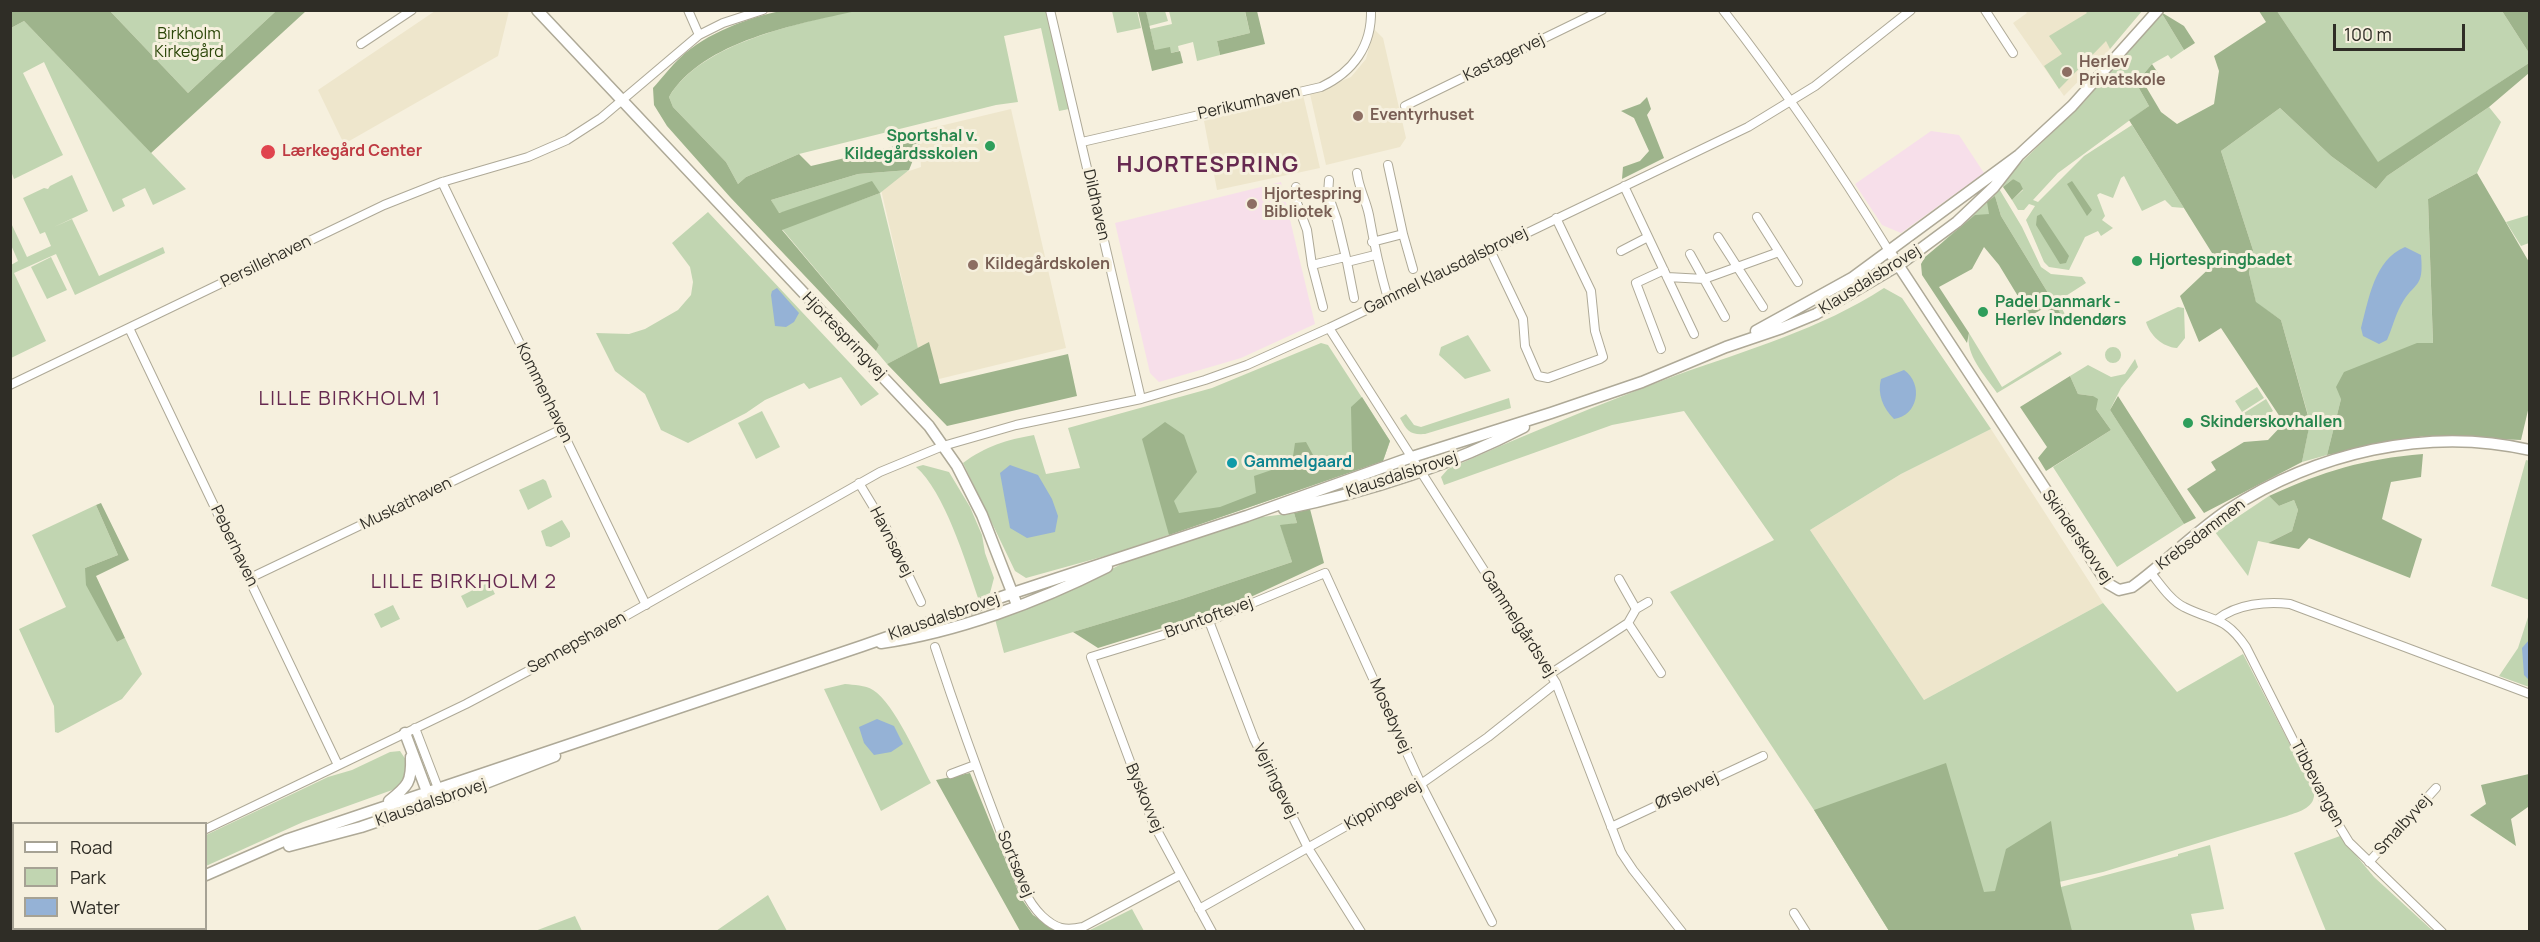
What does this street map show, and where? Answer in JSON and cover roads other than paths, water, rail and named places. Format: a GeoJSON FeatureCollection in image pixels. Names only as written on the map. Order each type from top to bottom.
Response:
{"type":"FeatureCollection","features":[{"type":"Feature","properties":{"kind":"street"},"geometry":{"type":"LineString","coordinates":[[361,44],[412,10]]}},
{"type":"Feature","properties":{"kind":"street","name":"Hjortespringvej"},"geometry":{"type":"LineString","coordinates":[[537,10],[925,421],[957,466],[982,515],[1017,605]]}},
{"type":"Feature","properties":{"kind":"street"},"geometry":{"type":"LineString","coordinates":[[688,10],[699,35]]}},
{"type":"Feature","properties":{"kind":"street"},"geometry":{"type":"LineString","coordinates":[[621,101],[699,35],[735,19],[763,10]]}},
{"type":"Feature","properties":{"kind":"street","name":"Dildhaven"},"geometry":{"type":"LineString","coordinates":[[1050,10],[1141,399]]}},
{"type":"Feature","properties":{"kind":"street","name":"Perikumhaven"},"geometry":{"type":"LineString","coordinates":[[1082,142],[1322,87],[1337,80],[1360,55],[1368,40],[1371,10]]}},
{"type":"Feature","properties":{"kind":"street","name":"Kastagervej"},"geometry":{"type":"LineString","coordinates":[[1405,106],[1602,10]]}},
{"type":"Feature","properties":{"kind":"street","name":"Skinderskovvej"},"geometry":{"type":"LineString","coordinates":[[1723,10],[1792,102],[1848,185],[2106,583],[2118,590],[2125,590],[2151,573]]}},
{"type":"Feature","properties":{"kind":"street","name":"Gammel Klausdalsbrovej"},"geometry":{"type":"LineString","coordinates":[[943,446],[1016,425],[1141,399],[1247,365],[1748,127],[1792,102],[1911,10]]}},
{"type":"Feature","properties":{"kind":"street"},"geometry":{"type":"LineString","coordinates":[[1985,10],[2013,53]]}},
{"type":"Feature","properties":{"kind":"street","name":"Klausdalsbrovej"},"geometry":{"type":"LineString","coordinates":[[1726,347],[1852,278],[2019,155],[2072,106],[2158,10]]}},
{"type":"Feature","properties":{"kind":"street","name":"Persillehaven"},"geometry":{"type":"LineString","coordinates":[[10,385],[384,205],[442,182],[528,157],[567,140],[601,118],[621,101]]}},
{"type":"Feature","properties":{"kind":"street","name":"Klausdalsbrovej"},"geometry":{"type":"LineString","coordinates":[[207,875],[286,840],[427,791],[630,725],[1013,593],[1642,382],[1726,347],[1782,328],[1816,314],[1899,265],[1957,222],[1994,187],[2019,155]]}},
{"type":"Feature","properties":{"kind":"street"},"geometry":{"type":"LineString","coordinates":[[1388,165],[1413,269]]}},
{"type":"Feature","properties":{"kind":"street"},"geometry":{"type":"LineString","coordinates":[[1357,174],[1360,194],[1368,213],[1375,255],[1389,299]]}},
{"type":"Feature","properties":{"kind":"street"},"geometry":{"type":"LineString","coordinates":[[1329,180],[1328,194],[1354,298]]}},
{"type":"Feature","properties":{"kind":"street","name":"Kommenhaven"},"geometry":{"type":"LineString","coordinates":[[442,182],[646,605]]}},
{"type":"Feature","properties":{"kind":"street"},"geometry":{"type":"LineString","coordinates":[[1624,186],[1694,334]]}},
{"type":"Feature","properties":{"kind":"street"},"geometry":{"type":"LineString","coordinates":[[1296,187],[1297,203],[1308,230],[1312,265],[1323,307]]}},
{"type":"Feature","properties":{"kind":"street"},"geometry":{"type":"LineString","coordinates":[[1490,250],[1523,319],[1525,346],[1538,376],[1548,378],[1600,359],[1603,357],[1603,352],[1595,331],[1591,291],[1556,218]]}},
{"type":"Feature","properties":{"kind":"street"},"geometry":{"type":"LineString","coordinates":[[1757,218],[1798,282]]}},
{"type":"Feature","properties":{"kind":"street"},"geometry":{"type":"LineString","coordinates":[[1372,242],[1403,234]]}},
{"type":"Feature","properties":{"kind":"street"},"geometry":{"type":"LineString","coordinates":[[1621,251],[1648,237]]}},
{"type":"Feature","properties":{"kind":"street"},"geometry":{"type":"LineString","coordinates":[[1718,237],[1763,308]]}},
{"type":"Feature","properties":{"kind":"street"},"geometry":{"type":"LineString","coordinates":[[1660,349],[1636,283],[1665,273],[1704,279],[1779,252]]}},
{"type":"Feature","properties":{"kind":"street"},"geometry":{"type":"LineString","coordinates":[[1690,254],[1725,317]]}},
{"type":"Feature","properties":{"kind":"street"},"geometry":{"type":"LineString","coordinates":[[1312,265],[1375,255]]}},
{"type":"Feature","properties":{"kind":"street","name":"Peberhaven"},"geometry":{"type":"LineString","coordinates":[[129,328],[339,765]]}},
{"type":"Feature","properties":{"kind":"street","name":"Gammelgårdsvej"},"geometry":{"type":"LineString","coordinates":[[1329,328],[1556,683],[1621,852],[1682,932]]}},
{"type":"Feature","properties":{"kind":"street","name":"Klausdalsbrovej"},"geometry":{"type":"LineString","coordinates":[[1247,516],[1322,501],[1421,472],[1502,438],[1551,413]]}},
{"type":"Feature","properties":{"kind":"street","name":"Muskathaven"},"geometry":{"type":"LineString","coordinates":[[250,579],[562,429]]}},
{"type":"Feature","properties":{"kind":"street","name":"Krebsdammen"},"geometry":{"type":"LineString","coordinates":[[2151,573],[2229,510],[2265,489],[2319,465],[2353,455],[2426,441],[2466,441],[2529,450]]}},
{"type":"Feature","properties":{"kind":"street","name":"Sennepshaven"},"geometry":{"type":"LineString","coordinates":[[207,830],[532,669],[859,483],[943,446]]}},
{"type":"Feature","properties":{"kind":"street","name":"Havnsøvej"},"geometry":{"type":"LineString","coordinates":[[859,483],[885,526],[921,602]]}},
{"type":"Feature","properties":{"kind":"street","name":"Klausdalsbrovej"},"geometry":{"type":"LineString","coordinates":[[862,646],[922,637],[1017,605],[1075,584],[1128,556]]}},
{"type":"Feature","properties":{"kind":"street","name":"Bruntoftevej"},"geometry":{"type":"LineString","coordinates":[[1091,657],[1209,621],[1324,573]]}},
{"type":"Feature","properties":{"kind":"street","name":"Mosebyvej"},"geometry":{"type":"LineString","coordinates":[[1324,573],[1421,784],[1492,922]]}},
{"type":"Feature","properties":{"kind":"street"},"geometry":{"type":"LineString","coordinates":[[2151,573],[2182,607],[2218,619],[2225,614],[2256,604],[2274,602],[2290,604],[2529,694]]}},
{"type":"Feature","properties":{"kind":"street"},"geometry":{"type":"LineString","coordinates":[[1619,579],[1636,609]]}},
{"type":"Feature","properties":{"kind":"street"},"geometry":{"type":"LineString","coordinates":[[1550,674],[1628,623],[1636,609],[1648,602]]}},
{"type":"Feature","properties":{"kind":"street","name":"Tibbevangen"},"geometry":{"type":"LineString","coordinates":[[2218,619],[2234,630],[2246,647],[2324,801],[2349,842],[2442,932]]}},
{"type":"Feature","properties":{"kind":"street","name":"Vejringevej"},"geometry":{"type":"LineString","coordinates":[[1209,621],[1254,739],[1308,848],[1361,932]]}},
{"type":"Feature","properties":{"kind":"street"},"geometry":{"type":"LineString","coordinates":[[1628,623],[1661,673]]}},
{"type":"Feature","properties":{"kind":"street","name":"Sortsøvej"},"geometry":{"type":"LineString","coordinates":[[935,647],[975,765],[1031,903],[1052,924],[1066,931],[1083,927],[1180,875]]}},
{"type":"Feature","properties":{"kind":"street","name":"Byskovvej"},"geometry":{"type":"LineString","coordinates":[[1091,657],[1153,823],[1212,932]]}},
{"type":"Feature","properties":{"kind":"street","name":"Kippingevej"},"geometry":{"type":"LineString","coordinates":[[1199,909],[1421,784],[1488,737],[1556,683]]}},
{"type":"Feature","properties":{"kind":"street","name":"Klausdalsbrovej"},"geometry":{"type":"LineString","coordinates":[[227,866],[297,843],[361,827],[431,803],[519,771],[630,725]]}},
{"type":"Feature","properties":{"kind":"street"},"geometry":{"type":"LineString","coordinates":[[415,728],[438,788],[431,803]]}},
{"type":"Feature","properties":{"kind":"street"},"geometry":{"type":"LineString","coordinates":[[405,733],[431,803]]}},
{"type":"Feature","properties":{"kind":"street"},"geometry":{"type":"LineString","coordinates":[[382,807],[408,784],[412,774],[411,748]]}},
{"type":"Feature","properties":{"kind":"street","name":"Ørslevvej"},"geometry":{"type":"LineString","coordinates":[[1611,827],[1762,756]]}},
{"type":"Feature","properties":{"kind":"street"},"geometry":{"type":"LineString","coordinates":[[951,774],[975,765]]}},
{"type":"Feature","properties":{"kind":"street","name":"Smalbyvej"},"geometry":{"type":"LineString","coordinates":[[2369,862],[2436,788]]}},
{"type":"Feature","properties":{"kind":"street"},"geometry":{"type":"LineString","coordinates":[[1794,913],[1806,932]]}},
{"type":"Feature","properties":{"kind":"water"},"geometry":{"type":"Polygon","coordinates":[[[2405,247],[2421,255],[2420,280],[2401,305],[2387,340],[2379,344],[2363,336],[2361,328],[2367,305],[2374,282],[2386,261],[2405,247]]]}},
{"type":"Feature","properties":{"kind":"water"},"geometry":{"type":"Polygon","coordinates":[[[777,288],[799,313],[794,322],[786,327],[775,326],[771,295],[772,291],[777,288]]]}},
{"type":"Feature","properties":{"kind":"water"},"geometry":{"type":"Polygon","coordinates":[[[1904,370],[1914,383],[1915,399],[1909,412],[1894,419],[1882,400],[1881,379],[1904,370]]]}},
{"type":"Feature","properties":{"kind":"water"},"geometry":{"type":"Polygon","coordinates":[[[1010,465],[1038,475],[1052,499],[1058,516],[1055,532],[1027,538],[1010,528],[1000,473],[1010,465]]]}},
{"type":"Feature","properties":{"kind":"water"},"geometry":{"type":"Polygon","coordinates":[[[2529,640],[2529,680],[2524,675],[2522,648],[2529,640]]]}},
{"type":"Feature","properties":{"kind":"water"},"geometry":{"type":"Polygon","coordinates":[[[877,719],[894,726],[903,744],[891,752],[874,755],[864,743],[859,727],[877,719]]]}},
{"type":"Feature","properties":{"kind":"place","name":"Herlev Privatskole"},"geometry":{"type":"Point","coordinates":[2067,72]}},
{"type":"Feature","properties":{"kind":"place","name":"Eventyrhuset"},"geometry":{"type":"Point","coordinates":[1358,116]}},
{"type":"Feature","properties":{"kind":"place","name":"Sportshal v. Kildegårdsskolen"},"geometry":{"type":"Point","coordinates":[990,146]}},
{"type":"Feature","properties":{"kind":"place","name":"Lærkegård Center"},"geometry":{"type":"Point","coordinates":[268,152]}},
{"type":"Feature","properties":{"kind":"place","name":"Hjortespring Bibliotek"},"geometry":{"type":"Point","coordinates":[1252,204]}},
{"type":"Feature","properties":{"kind":"place","name":"Hjortespringbadet"},"geometry":{"type":"Point","coordinates":[2137,261]}},
{"type":"Feature","properties":{"kind":"place","name":"Kildegårdskolen"},"geometry":{"type":"Point","coordinates":[973,265]}},
{"type":"Feature","properties":{"kind":"place","name":"Padel Danmark - Herlev Indendørs"},"geometry":{"type":"Point","coordinates":[1983,312]}},
{"type":"Feature","properties":{"kind":"place","name":"Skinderskovhallen"},"geometry":{"type":"Point","coordinates":[2188,423]}},
{"type":"Feature","properties":{"kind":"place","name":"Gammelgaard"},"geometry":{"type":"Point","coordinates":[1232,463]}},
{"type":"Feature","properties":{"kind":"district","name":"HJORTESPRING"},"geometry":{"type":"Point","coordinates":[1208,166]}},
{"type":"Feature","properties":{"kind":"district","name":"LILLE BIRKHOLM 1"},"geometry":{"type":"Point","coordinates":[350,399]}},
{"type":"Feature","properties":{"kind":"district","name":"LILLE BIRKHOLM 2"},"geometry":{"type":"Point","coordinates":[464,582]}},
{"type":"Feature","properties":{"kind":"park label","name":"Birkholm Kirkegård"},"geometry":{"type":"Point","coordinates":[189,44]}}]}
